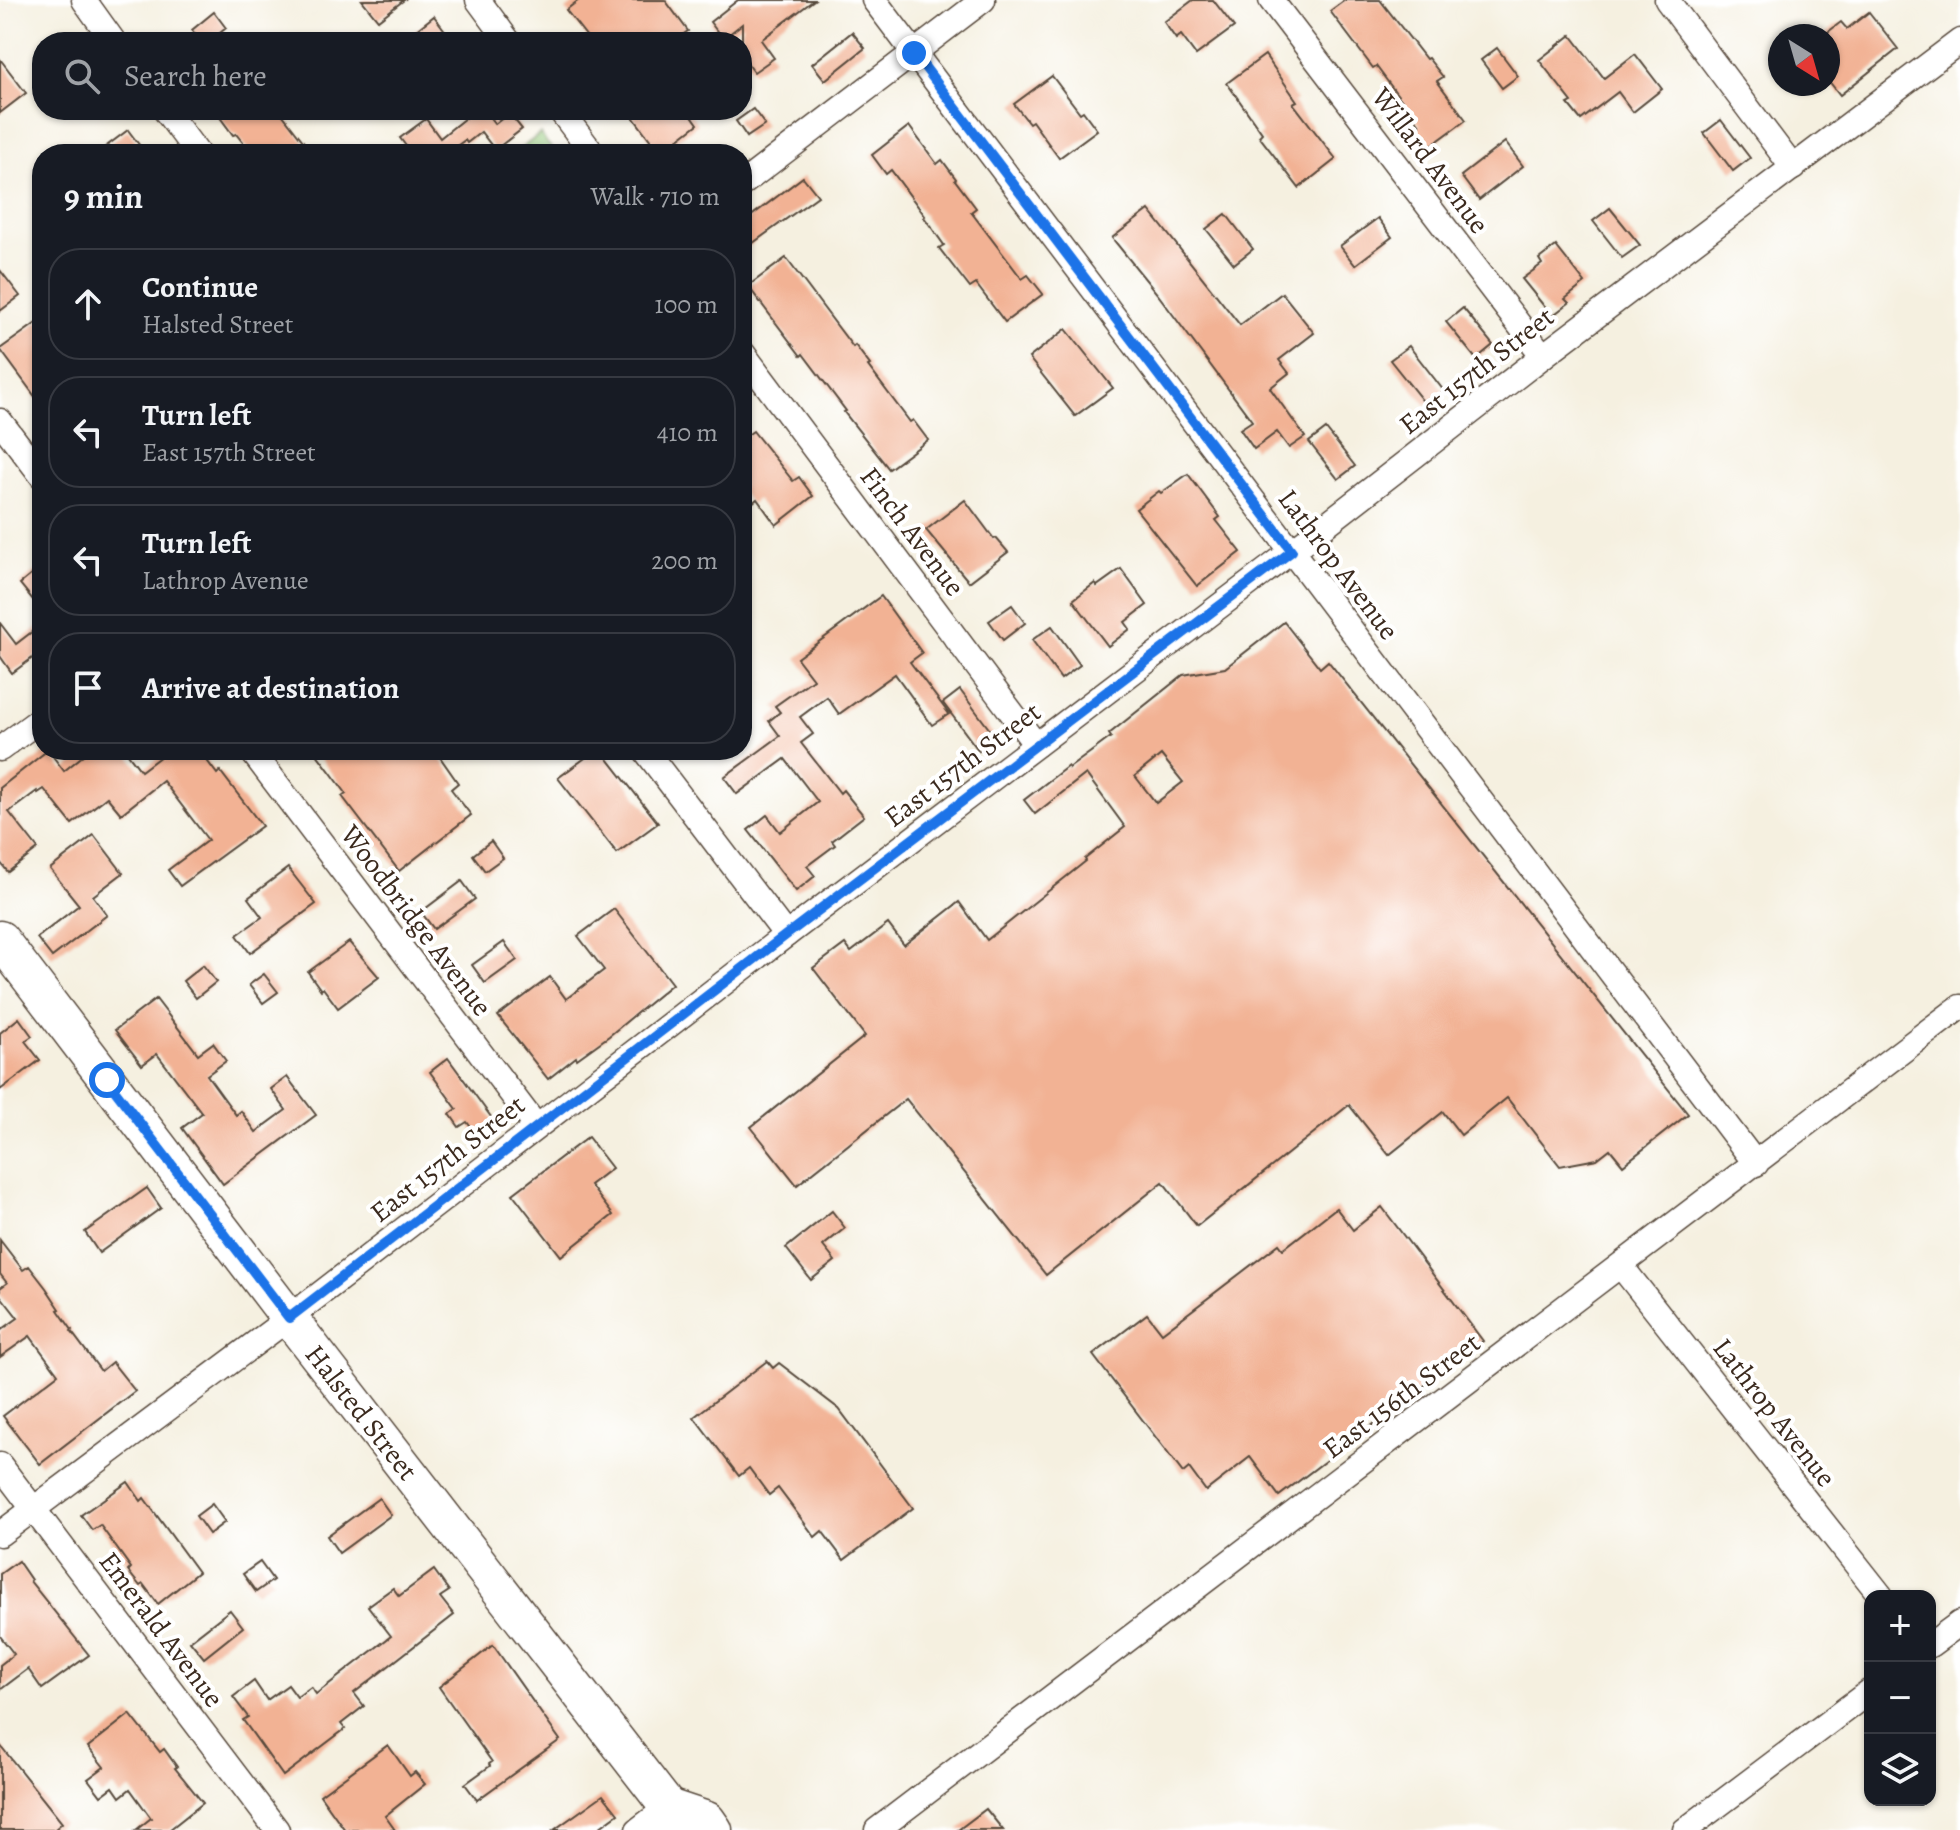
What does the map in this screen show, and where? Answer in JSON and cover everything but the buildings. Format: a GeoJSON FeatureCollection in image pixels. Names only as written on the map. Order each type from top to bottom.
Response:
{"type":"FeatureCollection","features":[{"type":"Feature","properties":{"kind":"main road","name":"Halsted Street"},"geometry":{"type":"LineString","coordinates":[[0,939],[669,1818]]}},
{"type":"Feature","properties":{"kind":"main road"},"geometry":{"type":"LineString","coordinates":[[669,1818],[707,1820],[714,1830]]}},
{"type":"Feature","properties":{"kind":"street"},"geometry":{"type":"LineString","coordinates":[[84,0],[107,32]]}},
{"type":"Feature","properties":{"kind":"street"},"geometry":{"type":"LineString","coordinates":[[478,0],[502,32]]}},
{"type":"Feature","properties":{"kind":"street","name":"Lathrop Avenue"},"geometry":{"type":"LineString","coordinates":[[874,0],[1756,1164]]}},
{"type":"Feature","properties":{"kind":"street"},"geometry":{"type":"LineString","coordinates":[[752,176],[983,0]]}},
{"type":"Feature","properties":{"kind":"street","name":"Willard Avenue"},"geometry":{"type":"LineString","coordinates":[[1271,0],[1543,356]]}},
{"type":"Feature","properties":{"kind":"street"},"geometry":{"type":"LineString","coordinates":[[1667,0],[1793,168]]}},
{"type":"Feature","properties":{"kind":"street","name":"East 157th Street"},"geometry":{"type":"LineString","coordinates":[[0,1534],[289,1318],[1543,356],[1960,41]]}},
{"type":"Feature","properties":{"kind":"street"},"geometry":{"type":"LineString","coordinates":[[172,120],[190,144]]}},
{"type":"Feature","properties":{"kind":"street"},"geometry":{"type":"LineString","coordinates":[[568,120],[586,144]]}},
{"type":"Feature","properties":{"kind":"street","name":"Finch Avenue"},"geometry":{"type":"LineString","coordinates":[[752,365],[1036,745]]}},
{"type":"Feature","properties":{"kind":"street"},"geometry":{"type":"LineString","coordinates":[[0,421],[32,463]]}},
{"type":"Feature","properties":{"kind":"street"},"geometry":{"type":"LineString","coordinates":[[0,749],[32,725]]}},
{"type":"Feature","properties":{"kind":"street","name":"Woodbridge Avenue"},"geometry":{"type":"LineString","coordinates":[[259,760],[536,1126]]}},
{"type":"Feature","properties":{"kind":"street"},"geometry":{"type":"LineString","coordinates":[[653,760],[786,935]]}},
{"type":"Feature","properties":{"kind":"street","name":"East 156th Street"},"geometry":{"type":"LineString","coordinates":[[877,1830],[1960,1007]]}},
{"type":"Feature","properties":{"kind":"street","name":"Lathrop Avenue"},"geometry":{"type":"LineString","coordinates":[[1621,1266],[1876,1590]]}},
{"type":"Feature","properties":{"kind":"street","name":"Emerald Avenue"},"geometry":{"type":"LineString","coordinates":[[0,1465],[277,1830]]}},
{"type":"Feature","properties":{"kind":"street"},"geometry":{"type":"LineString","coordinates":[[1936,1641],[1960,1623]]}},
{"type":"Feature","properties":{"kind":"street"},"geometry":{"type":"LineString","coordinates":[[1685,1830],[1864,1696]]}},
{"type":"Feature","properties":{"kind":"street"},"geometry":{"type":"LineString","coordinates":[[638,1830],[669,1818]]}},
{"type":"Feature","properties":{"kind":"green space"},"geometry":{"type":"Polygon","coordinates":[[[540,134],[548,144],[527,144],[540,134]]]}},
{"type":"Feature","properties":{"kind":"route"},"geometry":{"type":"LineString","coordinates":[[107,1080],[289,1318],[536,1126],[1292,551],[914,53]]}}]}
